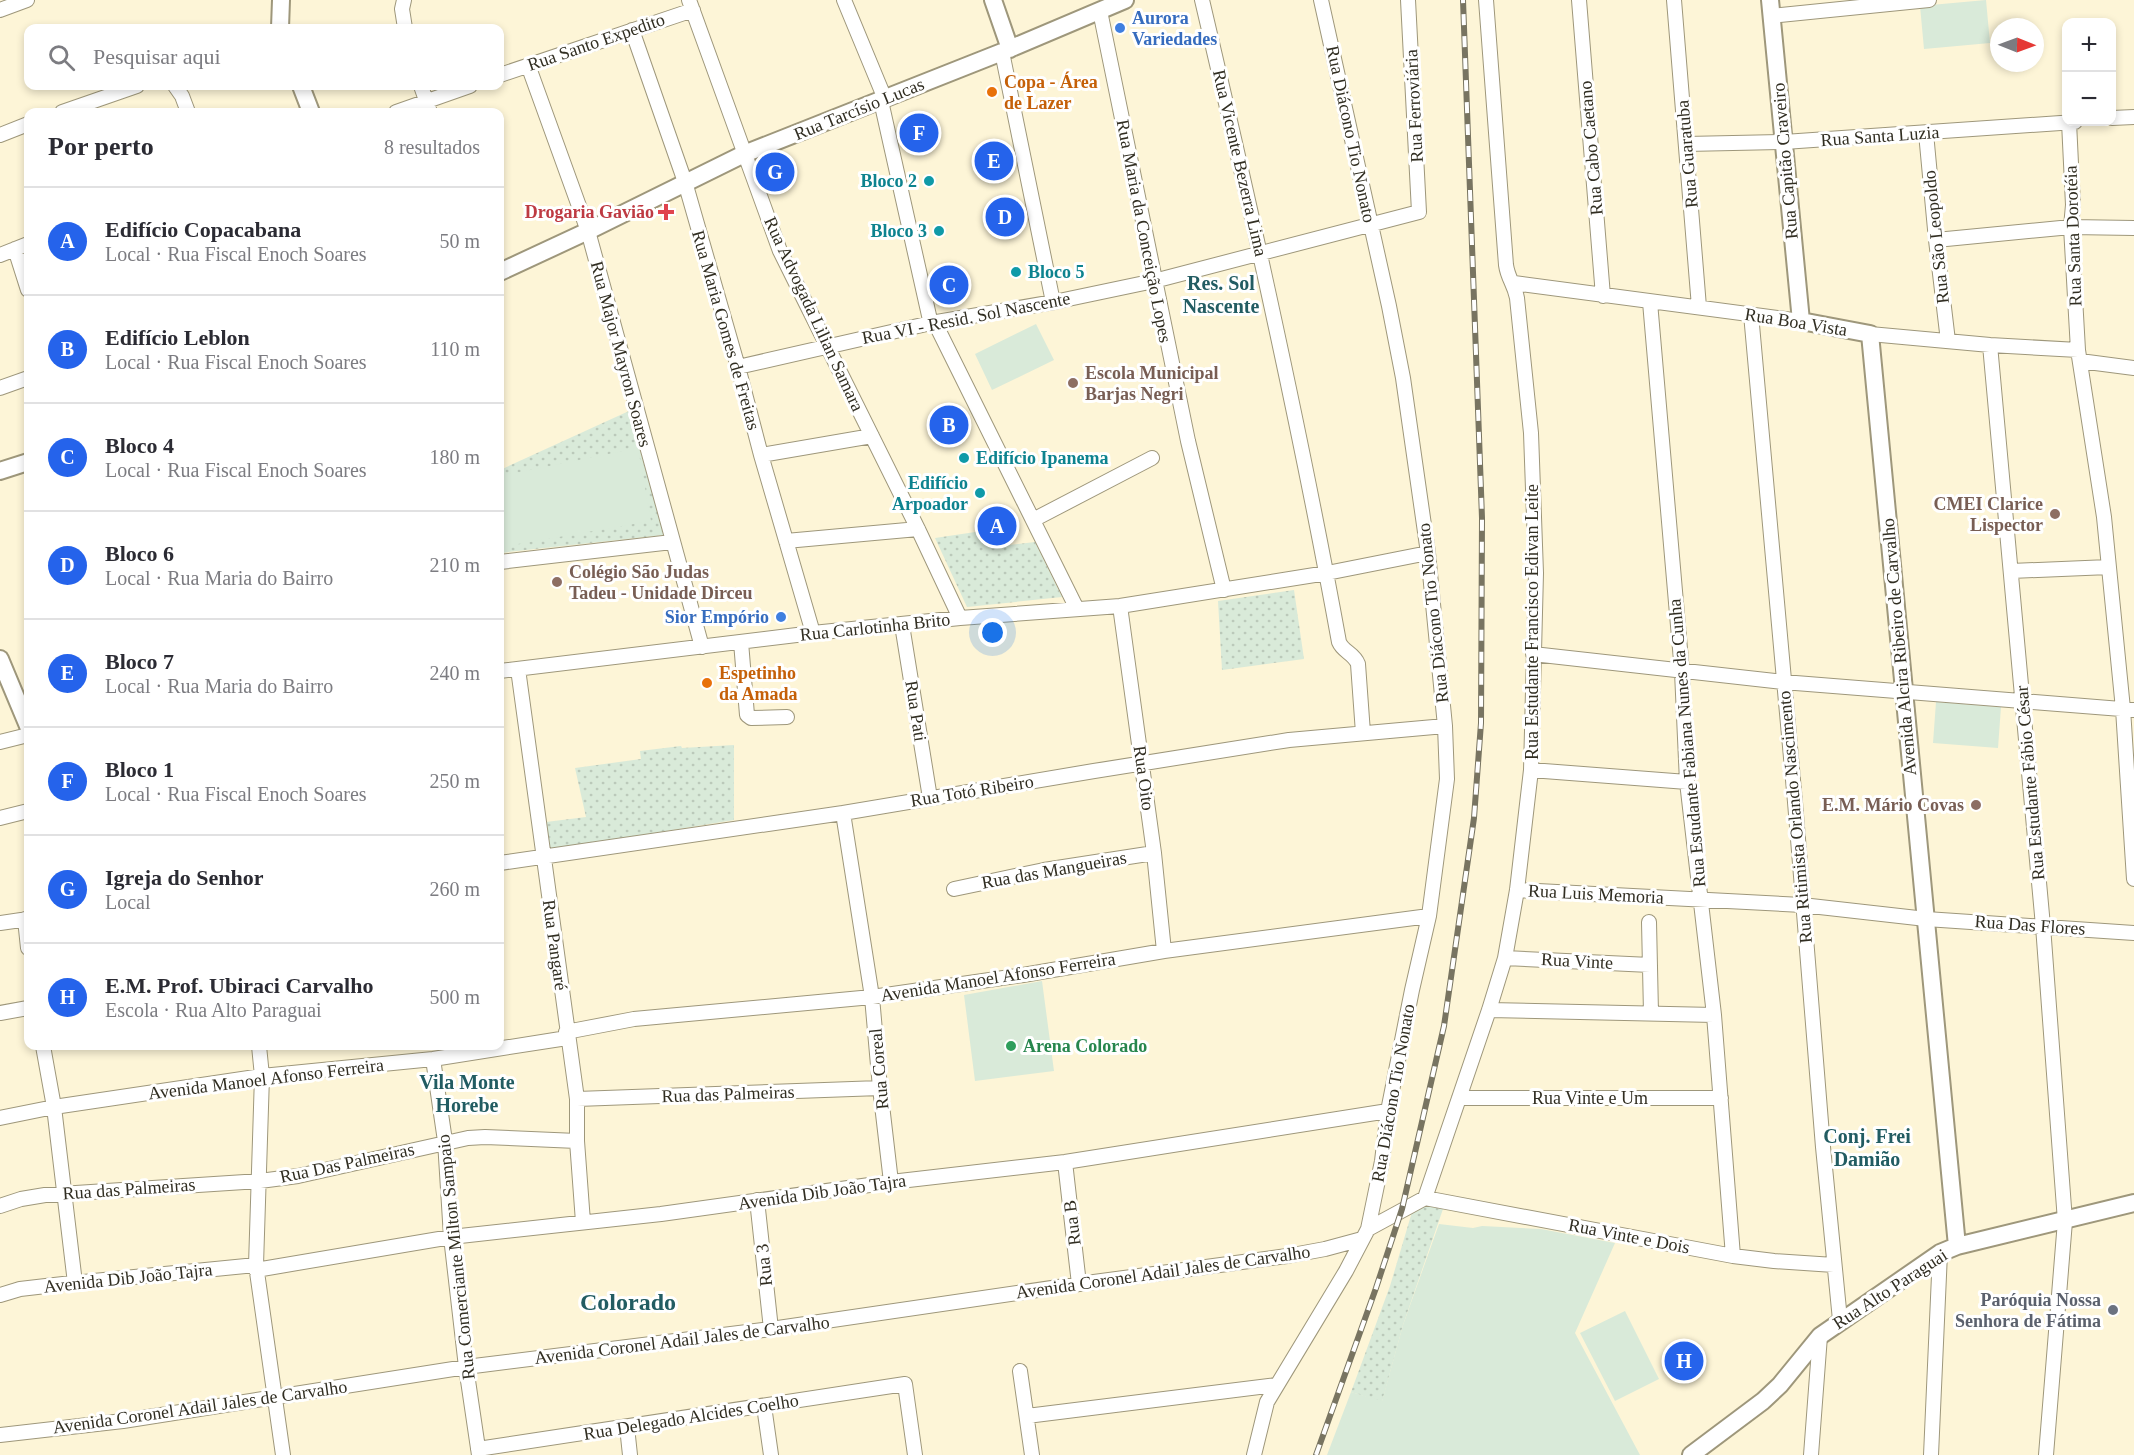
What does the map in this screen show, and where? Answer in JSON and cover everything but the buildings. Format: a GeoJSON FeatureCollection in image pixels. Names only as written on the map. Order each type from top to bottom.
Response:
{"type":"FeatureCollection","features":[{"type":"Feature","properties":{"kind":"street"},"geometry":{"type":"LineString","coordinates":[[0,10],[27,0]]}},
{"type":"Feature","properties":{"kind":"street"},"geometry":{"type":"LineString","coordinates":[[280,24],[281,0]]}},
{"type":"Feature","properties":{"kind":"street"},"geometry":{"type":"LineString","coordinates":[[404,0],[402,9],[404,24]]}},
{"type":"Feature","properties":{"kind":"street"},"geometry":{"type":"LineString","coordinates":[[844,0],[883,100],[932,322],[937,327],[1077,609]]}},
{"type":"Feature","properties":{"kind":"street"},"geometry":{"type":"LineString","coordinates":[[993,0],[1006,50],[1053,302]]}},
{"type":"Feature","properties":{"kind":"street","name":"Rua Tarcísio Lucas"},"geometry":{"type":"LineString","coordinates":[[504,270],[744,154],[883,100],[1125,0]]}},
{"type":"Feature","properties":{"kind":"street","name":"Rua Vicente Bezerra Lima"},"geometry":{"type":"LineString","coordinates":[[1202,0],[1260,253],[1340,644],[1353,654],[1358,664],[1363,733]]}},
{"type":"Feature","properties":{"kind":"street","name":"Rua Diácono Tio Nonato"},"geometry":{"type":"LineString","coordinates":[[1254,1455],[1267,1402],[1346,1271],[1365,1234],[1382,1161],[1412,990],[1429,916],[1447,779],[1445,726],[1428,554],[1403,378],[1321,0]]}},
{"type":"Feature","properties":{"kind":"street","name":"Rua Ferroviária"},"geometry":{"type":"LineString","coordinates":[[1408,0],[1419,212]]}},
{"type":"Feature","properties":{"kind":"street","name":"Rua Estudante Francisco Edivan Leite"},"geometry":{"type":"LineString","coordinates":[[1425,1198],[1505,958],[1517,890],[1531,770],[1536,573],[1531,433],[1520,320],[1514,283],[1507,277],[1486,0]]}},
{"type":"Feature","properties":{"kind":"street","name":"Rua Cabo Caetano"},"geometry":{"type":"LineString","coordinates":[[1579,0],[1603,296]]}},
{"type":"Feature","properties":{"kind":"street","name":"Rua Guaratuba"},"geometry":{"type":"LineString","coordinates":[[1674,0],[1699,307]]}},
{"type":"Feature","properties":{"kind":"street"},"geometry":{"type":"LineString","coordinates":[[1771,8],[1929,0]]}},
{"type":"Feature","properties":{"kind":"street","name":"Rua Santo Expedito"},"geometry":{"type":"LineString","coordinates":[[504,74],[632,30],[691,5]]}},
{"type":"Feature","properties":{"kind":"street","name":"Rua Advogada Lilian Samara"},"geometry":{"type":"LineString","coordinates":[[691,5],[780,251],[960,618]]}},
{"type":"Feature","properties":{"kind":"street","name":"Rua Capitão Craveiro"},"geometry":{"type":"LineString","coordinates":[[1771,8],[1801,321]]}},
{"type":"Feature","properties":{"kind":"street","name":"Rua Maria da Conceição Lopes"},"geometry":{"type":"LineString","coordinates":[[1100,11],[1188,441],[1224,590]]}},
{"type":"Feature","properties":{"kind":"street","name":"Rua Maria Gomes de Freitas"},"geometry":{"type":"LineString","coordinates":[[632,30],[685,182],[813,633]]}},
{"type":"Feature","properties":{"kind":"street","name":"Rua Major Mayron Soares"},"geometry":{"type":"LineString","coordinates":[[528,65],[588,231],[702,647]]}},
{"type":"Feature","properties":{"kind":"street"},"geometry":{"type":"LineString","coordinates":[[74,108],[125,90]]}},
{"type":"Feature","properties":{"kind":"street"},"geometry":{"type":"LineString","coordinates":[[178,90],[186,108]]}},
{"type":"Feature","properties":{"kind":"street"},"geometry":{"type":"LineString","coordinates":[[302,90],[309,108]]}},
{"type":"Feature","properties":{"kind":"street"},"geometry":{"type":"LineString","coordinates":[[422,90],[428,107],[462,90]]}},
{"type":"Feature","properties":{"kind":"street"},"geometry":{"type":"LineString","coordinates":[[2116,118],[2134,117]]}},
{"type":"Feature","properties":{"kind":"street","name":"Rua Santa Luzia"},"geometry":{"type":"LineString","coordinates":[[1686,144],[1784,142],[2062,123]]}},
{"type":"Feature","properties":{"kind":"street"},"geometry":{"type":"LineString","coordinates":[[0,135],[24,126]]}},
{"type":"Feature","properties":{"kind":"street","name":"Rua Santa Dorotéia"},"geometry":{"type":"LineString","coordinates":[[2069,126],[2073,205],[2071,227],[2079,356],[2104,517],[2128,710],[2134,879]]}},
{"type":"Feature","properties":{"kind":"street","name":"Rua São Leopoldo"},"geometry":{"type":"LineString","coordinates":[[1926,133],[1948,340]]}},
{"type":"Feature","properties":{"kind":"street","name":"Rua VI - Resid. Sol Nascente"},"geometry":{"type":"LineString","coordinates":[[738,367],[932,322],[1053,302],[1154,281],[1419,212]]}},
{"type":"Feature","properties":{"kind":"street"},"geometry":{"type":"LineString","coordinates":[[1936,240],[2071,227],[2134,228]]}},
{"type":"Feature","properties":{"kind":"street"},"geometry":{"type":"LineString","coordinates":[[0,255],[24,246]]}},
{"type":"Feature","properties":{"kind":"street"},"geometry":{"type":"LineString","coordinates":[[15,249],[24,277]]}},
{"type":"Feature","properties":{"kind":"street","name":"Rua Boa Vista"},"geometry":{"type":"LineString","coordinates":[[1514,283],[1801,321],[1870,334],[1948,340],[2079,356],[2134,368]]}},
{"type":"Feature","properties":{"kind":"street","name":"Rua Estudante Fabiana Nunes da Cunha"},"geometry":{"type":"LineString","coordinates":[[1650,302],[1682,672],[1687,782],[1714,1015],[1733,1256]]}},
{"type":"Feature","properties":{"kind":"street","name":"Rua Ritimista Orlando Nascimento"},"geometry":{"type":"LineString","coordinates":[[1751,314],[1840,1320]]}},
{"type":"Feature","properties":{"kind":"street","name":"Avenida Alcira Ribeiro de Carvalho"},"geometry":{"type":"LineString","coordinates":[[1870,334],[1957,1246]]}},
{"type":"Feature","properties":{"kind":"street","name":"Rua Estudante Fábio César"},"geometry":{"type":"LineString","coordinates":[[1990,345],[2043,926],[2065,1221],[2046,1455]]}},
{"type":"Feature","properties":{"kind":"street"},"geometry":{"type":"LineString","coordinates":[[0,388],[24,379]]}},
{"type":"Feature","properties":{"kind":"street"},"geometry":{"type":"LineString","coordinates":[[761,455],[872,436]]}},
{"type":"Feature","properties":{"kind":"street"},"geometry":{"type":"LineString","coordinates":[[1033,520],[1152,458]]}},
{"type":"Feature","properties":{"kind":"street"},"geometry":{"type":"LineString","coordinates":[[0,471],[24,463]]}},
{"type":"Feature","properties":{"kind":"street"},"geometry":{"type":"LineString","coordinates":[[786,541],[918,529]]}},
{"type":"Feature","properties":{"kind":"street"},"geometry":{"type":"LineString","coordinates":[[504,562],[672,542]]}},
{"type":"Feature","properties":{"kind":"street","name":"Rua Carlotinha Brito"},"geometry":{"type":"LineString","coordinates":[[504,671],[813,633],[960,618],[1120,606],[1327,573],[1428,554]]}},
{"type":"Feature","properties":{"kind":"street"},"geometry":{"type":"LineString","coordinates":[[2011,571],[2109,567]]}},
{"type":"Feature","properties":{"kind":"street","name":"Rua Oito"},"geometry":{"type":"LineString","coordinates":[[1120,606],[1154,853],[1164,951]]}},
{"type":"Feature","properties":{"kind":"street","name":"Rua Pati"},"geometry":{"type":"LineString","coordinates":[[902,624],[930,798]]}},
{"type":"Feature","properties":{"kind":"street"},"geometry":{"type":"LineString","coordinates":[[741,642],[747,715],[751,718],[787,717]]}},
{"type":"Feature","properties":{"kind":"street"},"geometry":{"type":"LineString","coordinates":[[1533,654],[1783,682],[2128,710]]}},
{"type":"Feature","properties":{"kind":"street"},"geometry":{"type":"LineString","coordinates":[[0,659],[24,716]]}},
{"type":"Feature","properties":{"kind":"street","name":"Rua Pangaré"},"geometry":{"type":"LineString","coordinates":[[518,669],[577,1099],[577,1141],[583,1222]]}},
{"type":"Feature","properties":{"kind":"street","name":"Rua Totó Ribeiro"},"geometry":{"type":"LineString","coordinates":[[504,863],[843,813],[1289,740],[1445,726]]}},
{"type":"Feature","properties":{"kind":"street"},"geometry":{"type":"LineString","coordinates":[[0,742],[24,736]]}},
{"type":"Feature","properties":{"kind":"street"},"geometry":{"type":"LineString","coordinates":[[1531,770],[1687,782]]}},
{"type":"Feature","properties":{"kind":"street"},"geometry":{"type":"LineString","coordinates":[[0,818],[24,812]]}},
{"type":"Feature","properties":{"kind":"street","name":"Rua Coreal"},"geometry":{"type":"LineString","coordinates":[[843,813],[872,997],[891,1182]]}},
{"type":"Feature","properties":{"kind":"street","name":"Rua das Mangueiras"},"geometry":{"type":"LineString","coordinates":[[954,889],[1044,870],[1154,853]]}},
{"type":"Feature","properties":{"kind":"street","name":"Rua Luis Memoria"},"geometry":{"type":"LineString","coordinates":[[1517,890],[1802,905],[1926,919]]}},
{"type":"Feature","properties":{"kind":"street","name":"Avenida Manoel Afonso Ferreira"},"geometry":{"type":"LineString","coordinates":[[504,1046],[567,1035],[634,1019],[872,997],[1164,951],[1429,916]]}},
{"type":"Feature","properties":{"kind":"street"},"geometry":{"type":"LineString","coordinates":[[0,923],[24,919]]}},
{"type":"Feature","properties":{"kind":"street","name":"Rua Das Flores"},"geometry":{"type":"LineString","coordinates":[[1926,919],[2134,933]]}},
{"type":"Feature","properties":{"kind":"street"},"geometry":{"type":"LineString","coordinates":[[1649,922],[1651,1013]]}},
{"type":"Feature","properties":{"kind":"street","name":"Rua Vinte"},"geometry":{"type":"LineString","coordinates":[[1505,958],[1650,965]]}},
{"type":"Feature","properties":{"kind":"street"},"geometry":{"type":"LineString","coordinates":[[0,1013],[24,1009]]}},
{"type":"Feature","properties":{"kind":"street"},"geometry":{"type":"LineString","coordinates":[[1489,1010],[1714,1015]]}},
{"type":"Feature","properties":{"kind":"street"},"geometry":{"type":"LineString","coordinates":[[44,1050],[66,1193],[75,1283]]}},
{"type":"Feature","properties":{"kind":"street"},"geometry":{"type":"LineString","coordinates":[[259,1050],[262,1076],[256,1268],[283,1455]]}},
{"type":"Feature","properties":{"kind":"street","name":"Avenida Manoel Afonso Ferreira"},"geometry":{"type":"LineString","coordinates":[[0,1118],[54,1107],[262,1076],[433,1059],[483,1050]]}},
{"type":"Feature","properties":{"kind":"street","name":"Rua Comerciante Milton Sampaio"},"geometry":{"type":"LineString","coordinates":[[433,1059],[445,1142],[451,1237],[478,1452]]}},
{"type":"Feature","properties":{"kind":"street","name":"Rua das Palmeiras"},"geometry":{"type":"LineString","coordinates":[[577,1099],[880,1088]]}},
{"type":"Feature","properties":{"kind":"street","name":"Rua Vinte e Um"},"geometry":{"type":"LineString","coordinates":[[1459,1098],[1721,1098]]}},
{"type":"Feature","properties":{"kind":"street","name":"Avenida Dib João Tajra"},"geometry":{"type":"LineString","coordinates":[[0,1294],[20,1289],[75,1283],[256,1268],[451,1237],[661,1214],[891,1182],[1065,1162],[1389,1111]]}},
{"type":"Feature","properties":{"kind":"street","name":"Rua Das Palmeiras"},"geometry":{"type":"LineString","coordinates":[[260,1181],[298,1176],[445,1142],[486,1137],[577,1141]]}},
{"type":"Feature","properties":{"kind":"street","name":"Rua B"},"geometry":{"type":"LineString","coordinates":[[1065,1162],[1079,1284]]}},
{"type":"Feature","properties":{"kind":"street","name":"Rua das Palmeiras"},"geometry":{"type":"LineString","coordinates":[[0,1206],[21,1199],[66,1193],[260,1181]]}},
{"type":"Feature","properties":{"kind":"street"},"geometry":{"type":"LineString","coordinates":[[1365,1234],[1402,1209],[1425,1198]]}},
{"type":"Feature","properties":{"kind":"street","name":"Rua Vinte e Dois"},"geometry":{"type":"LineString","coordinates":[[1425,1198],[1733,1256],[1834,1264]]}},
{"type":"Feature","properties":{"kind":"street","name":"Rua 3"},"geometry":{"type":"LineString","coordinates":[[757,1200],[771,1329]]}},
{"type":"Feature","properties":{"kind":"street","name":"Rua Alto Paraguai"},"geometry":{"type":"LineString","coordinates":[[1691,1455],[1763,1401],[1780,1385],[1820,1336],[1840,1320],[1941,1253],[1957,1246],[2134,1203]]}},
{"type":"Feature","properties":{"kind":"street","name":"Avenida Coronel Adail Jales de Carvalho"},"geometry":{"type":"LineString","coordinates":[[0,1435],[123,1421],[466,1367],[771,1329],[1287,1256],[1325,1249],[1365,1234]]}},
{"type":"Feature","properties":{"kind":"street"},"geometry":{"type":"LineString","coordinates":[[1931,1455],[1941,1253]]}},
{"type":"Feature","properties":{"kind":"street"},"geometry":{"type":"LineString","coordinates":[[1811,1455],[1820,1336]]}},
{"type":"Feature","properties":{"kind":"street"},"geometry":{"type":"LineString","coordinates":[[1020,1371],[1032,1455]]}},
{"type":"Feature","properties":{"kind":"street","name":"Rua Delegado Alcides Coelho"},"geometry":{"type":"LineString","coordinates":[[478,1452],[905,1384],[915,1455]]}},
{"type":"Feature","properties":{"kind":"street"},"geometry":{"type":"LineString","coordinates":[[1027,1416],[1276,1385]]}},
{"type":"Feature","properties":{"kind":"street"},"geometry":{"type":"LineString","coordinates":[[764,1406],[771,1455]]}},
{"type":"Feature","properties":{"kind":"street"},"geometry":{"type":"LineString","coordinates":[[627,1427],[630,1455]]}},
{"type":"Feature","properties":{"kind":"green space"},"geometry":{"type":"Polygon","coordinates":[[[1986,0],[1990,43],[1924,49],[1920,6],[1986,0]]]}},
{"type":"Feature","properties":{"kind":"green space"},"geometry":{"type":"Polygon","coordinates":[[[1036,324],[1054,360],[992,390],[975,354],[1036,324]]]}},
{"type":"Feature","properties":{"kind":"green space"},"geometry":{"type":"Polygon","coordinates":[[[629,411],[664,535],[504,553],[504,468],[629,411]]]}},
{"type":"Feature","properties":{"kind":"green space"},"geometry":{"type":"Polygon","coordinates":[[[638,448],[651,521],[506,546],[506,552],[504,552],[504,475],[638,448]]]}},
{"type":"Feature","properties":{"kind":"green space"},"geometry":{"type":"Polygon","coordinates":[[[982,531],[991,547],[1035,542],[1062,597],[967,607],[935,538],[982,531]]]}},
{"type":"Feature","properties":{"kind":"green space"},"geometry":{"type":"Polygon","coordinates":[[[1294,590],[1304,659],[1222,670],[1218,601],[1294,590]]]}},
{"type":"Feature","properties":{"kind":"green space"},"geometry":{"type":"Polygon","coordinates":[[[1936,702],[2001,707],[1998,748],[1933,743],[1936,702]]]}},
{"type":"Feature","properties":{"kind":"green space"},"geometry":{"type":"Polygon","coordinates":[[[734,745],[734,820],[550,850],[546,822],[586,817],[575,768],[641,759],[640,751],[681,746],[682,748],[734,745]]]}},
{"type":"Feature","properties":{"kind":"green space","name":"Arena Colorado"},"geometry":{"type":"Polygon","coordinates":[[[1042,981],[1054,1071],[975,1081],[964,995],[1042,981]]]}},
{"type":"Feature","properties":{"kind":"green space"},"geometry":{"type":"Polygon","coordinates":[[[1426,1206],[1443,1209],[1403,1325],[1382,1402],[1351,1392],[1390,1286],[1412,1212],[1426,1206]]]}},
{"type":"Feature","properties":{"kind":"green space"},"geometry":{"type":"Polygon","coordinates":[[[1439,1224],[1473,1228],[1482,1226],[1541,1229],[1615,1243],[1575,1333],[1640,1455],[1327,1455],[1351,1392],[1382,1401],[1403,1325],[1439,1224]]]}},
{"type":"Feature","properties":{"kind":"green space"},"geometry":{"type":"Polygon","coordinates":[[[1625,1311],[1659,1379],[1615,1401],[1580,1333],[1625,1311]]]}},
{"type":"Feature","properties":{"kind":"railway"},"geometry":{"type":"LineString","coordinates":[[1316,1455],[1402,1209],[1444,1026],[1474,818],[1481,723],[1482,518],[1463,0]]}},
{"type":"Feature","properties":{"kind":"place","name":"Aurora Variedades"},"geometry":{"type":"Point","coordinates":[1120,28]}},
{"type":"Feature","properties":{"kind":"place","name":"Copa - Área de Lazer"},"geometry":{"type":"Point","coordinates":[992,92]}},
{"type":"Feature","properties":{"kind":"place","name":"Bloco 1"},"geometry":{"type":"Point","coordinates":[919,133]}},
{"type":"Feature","properties":{"kind":"place","name":"Bloco 7"},"geometry":{"type":"Point","coordinates":[994,161]}},
{"type":"Feature","properties":{"kind":"place","name":"Igreja do Senhor"},"geometry":{"type":"Point","coordinates":[775,172]}},
{"type":"Feature","properties":{"kind":"place","name":"Bloco 2"},"geometry":{"type":"Point","coordinates":[929,181]}},
{"type":"Feature","properties":{"kind":"place","name":"Drogaria Gavião"},"geometry":{"type":"Point","coordinates":[666,212]}},
{"type":"Feature","properties":{"kind":"place","name":"Bloco 6"},"geometry":{"type":"Point","coordinates":[1005,217]}},
{"type":"Feature","properties":{"kind":"place","name":"Bloco 3"},"geometry":{"type":"Point","coordinates":[939,231]}},
{"type":"Feature","properties":{"kind":"place","name":"Bloco 5"},"geometry":{"type":"Point","coordinates":[1016,272]}},
{"type":"Feature","properties":{"kind":"place","name":"Bloco 4"},"geometry":{"type":"Point","coordinates":[949,285]}},
{"type":"Feature","properties":{"kind":"place","name":"Escola Municipal Barjas Negri"},"geometry":{"type":"Point","coordinates":[1073,383]}},
{"type":"Feature","properties":{"kind":"place","name":"Edifício Leblon"},"geometry":{"type":"Point","coordinates":[949,425]}},
{"type":"Feature","properties":{"kind":"place","name":"Edifício Ipanema"},"geometry":{"type":"Point","coordinates":[964,458]}},
{"type":"Feature","properties":{"kind":"place","name":"Edifício Arpoador"},"geometry":{"type":"Point","coordinates":[980,493]}},
{"type":"Feature","properties":{"kind":"place","name":"CMEI Clarice Lispector"},"geometry":{"type":"Point","coordinates":[2055,514]}},
{"type":"Feature","properties":{"kind":"place","name":"Edifício Copacabana"},"geometry":{"type":"Point","coordinates":[997,526]}},
{"type":"Feature","properties":{"kind":"place","name":"Colégio São Judas Tadeu - Unidade Dirceu"},"geometry":{"type":"Point","coordinates":[557,582]}},
{"type":"Feature","properties":{"kind":"place","name":"Sior Empório"},"geometry":{"type":"Point","coordinates":[781,617]}},
{"type":"Feature","properties":{"kind":"place","name":"Espetinho da Amada"},"geometry":{"type":"Point","coordinates":[707,683]}},
{"type":"Feature","properties":{"kind":"place","name":"E.M. Mário Covas"},"geometry":{"type":"Point","coordinates":[1976,805]}},
{"type":"Feature","properties":{"kind":"place","name":"Arena Colorado"},"geometry":{"type":"Point","coordinates":[1011,1046]}},
{"type":"Feature","properties":{"kind":"place","name":"Paróquia Nossa Senhora de Fátima"},"geometry":{"type":"Point","coordinates":[2113,1310]}},
{"type":"Feature","properties":{"kind":"place","name":"E.M. Prof. Ubiraci Carvalho"},"geometry":{"type":"Point","coordinates":[1684,1361]}},
{"type":"Feature","properties":{"kind":"district","name":"Res. Sol Nascente"},"geometry":{"type":"Point","coordinates":[1221,294]}},
{"type":"Feature","properties":{"kind":"district","name":"Vila Monte Horebe"},"geometry":{"type":"Point","coordinates":[467,1094]}},
{"type":"Feature","properties":{"kind":"district","name":"Conj. Frei Damião"},"geometry":{"type":"Point","coordinates":[1867,1148]}},
{"type":"Feature","properties":{"kind":"district","name":"Colorado"},"geometry":{"type":"Point","coordinates":[628,1302]}}]}
